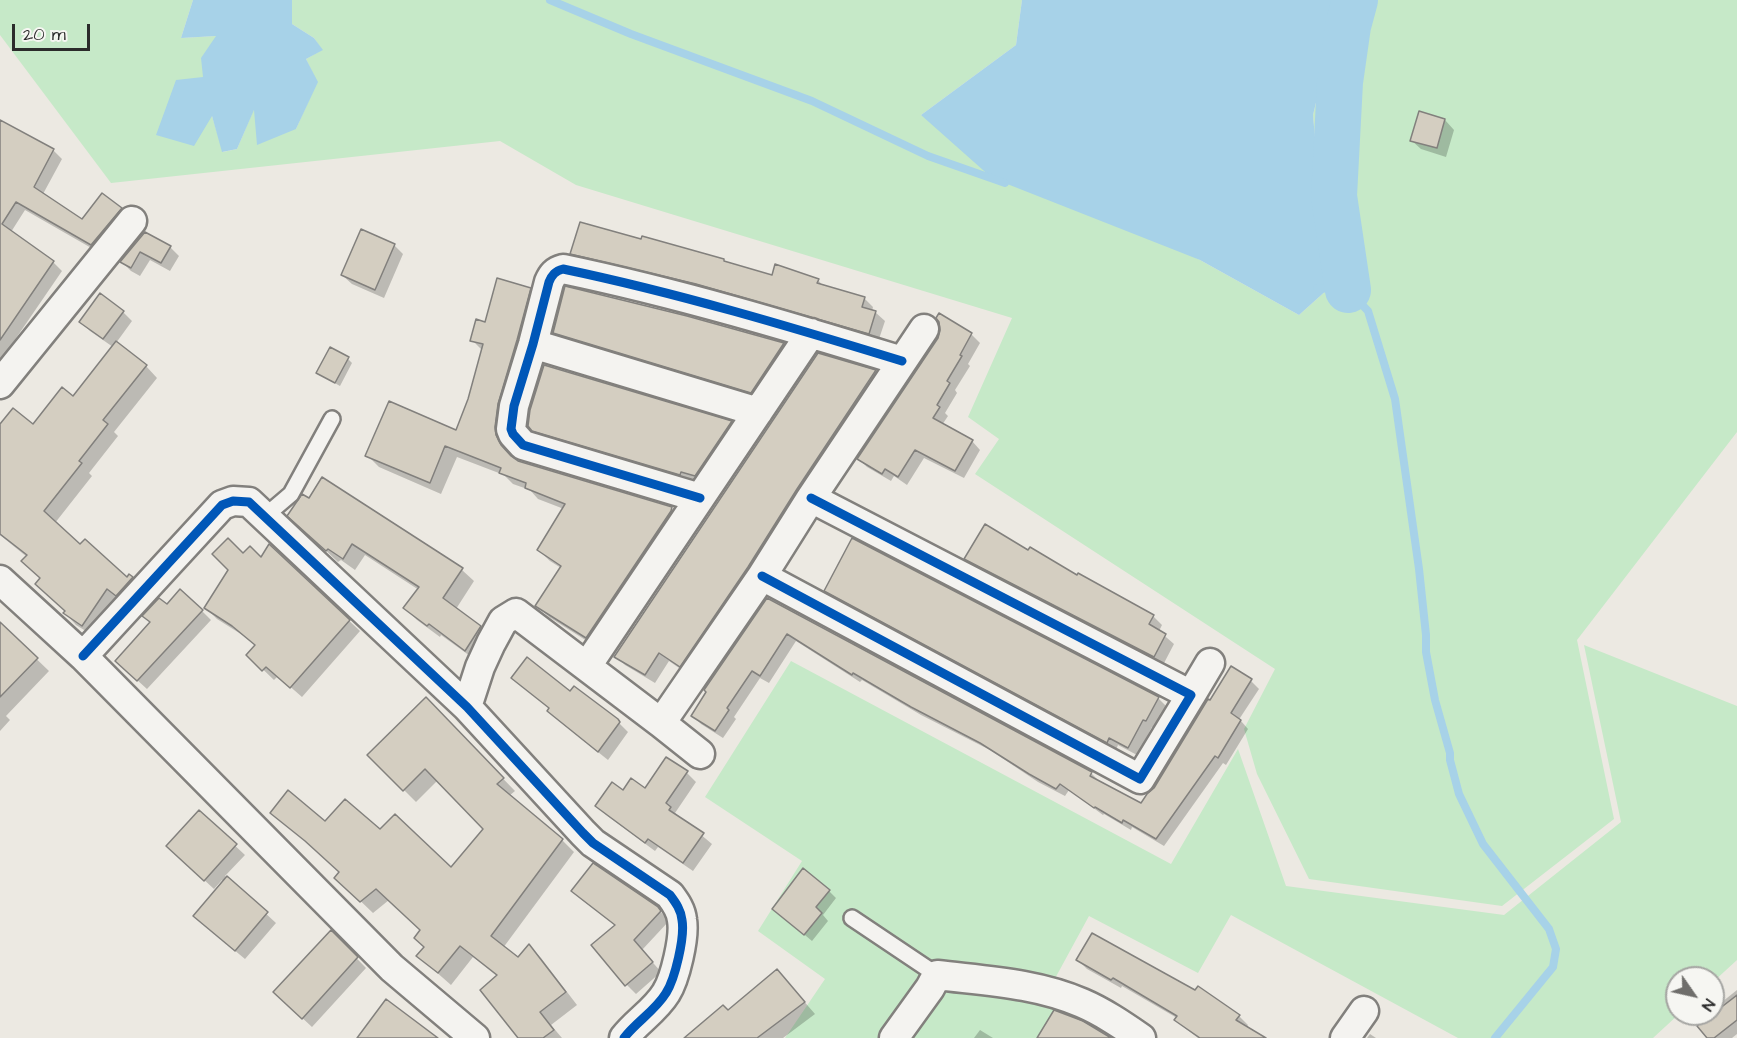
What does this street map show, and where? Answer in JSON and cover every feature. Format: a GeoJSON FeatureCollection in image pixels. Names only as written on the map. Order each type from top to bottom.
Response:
{"type":"FeatureCollection","features":[{"type":"Feature","properties":{"kind":"street"},"geometry":{"type":"LineString","coordinates":[[0,384],[132,220]]}},
{"type":"Feature","properties":{"kind":"street"},"geometry":{"type":"LineString","coordinates":[[700,498],[523,445],[513,434],[511,429],[514,406],[552,275],[563,269],[614,279],[811,333],[902,361]]}},
{"type":"Feature","properties":{"kind":"street"},"geometry":{"type":"LineString","coordinates":[[661,723],[762,576],[811,498],[924,329]]}},
{"type":"Feature","properties":{"kind":"street"},"geometry":{"type":"LineString","coordinates":[[587,666],[811,333]]}},
{"type":"Feature","properties":{"kind":"street"},"geometry":{"type":"LineString","coordinates":[[533,344],[758,412]]}},
{"type":"Feature","properties":{"kind":"street"},"geometry":{"type":"LineString","coordinates":[[811,498],[1191,695]]}},
{"type":"Feature","properties":{"kind":"street"},"geometry":{"type":"LineString","coordinates":[[83,656],[222,505],[233,501],[249,502],[467,707],[593,843],[670,895],[676,903],[683,921],[681,949],[667,992],[624,1038]]}},
{"type":"Feature","properties":{"kind":"street"},"geometry":{"type":"LineString","coordinates":[[762,576],[1134,787],[1210,663]]}},
{"type":"Feature","properties":{"kind":"street"},"geometry":{"type":"LineString","coordinates":[[0,580],[83,656],[392,968],[475,1038]]}},
{"type":"Feature","properties":{"kind":"street"},"geometry":{"type":"LineString","coordinates":[[467,707],[480,667],[503,621],[515,614],[520,615],[700,754]]}},
{"type":"Feature","properties":{"kind":"street"},"geometry":{"type":"LineString","coordinates":[[894,1038],[937,975],[1034,987],[1058,993],[1101,1012],[1141,1038]]}},
{"type":"Feature","properties":{"kind":"street"},"geometry":{"type":"LineString","coordinates":[[1345,1038],[1364,1011]]}},
{"type":"Feature","properties":{"kind":"lane"},"geometry":{"type":"LineString","coordinates":[[264,517],[291,494],[332,419]]}},
{"type":"Feature","properties":{"kind":"lane"},"geometry":{"type":"LineString","coordinates":[[852,918],[937,975]]}},
{"type":"Feature","properties":{"kind":"green space"},"geometry":{"type":"Polygon","coordinates":[[[0,0],[193,0],[181,38],[216,36],[212,116],[223,152],[237,149],[254,109],[296,129],[317,82],[306,59],[322,50],[314,38],[292,24],[292,0],[1022,0],[1016,45],[921,115],[1200,260],[1299,315],[1328,289],[1313,115],[1341,0],[1737,0],[1737,432],[1577,640],[1614,819],[1502,906],[1309,879],[1257,774],[1244,729],[1275,669],[975,474],[999,439],[968,417],[1012,318],[576,185],[500,141],[111,183],[0,35],[0,0]]]}},
{"type":"Feature","properties":{"kind":"green space"},"geometry":{"type":"Polygon","coordinates":[[[1584,645],[1737,706],[1737,960],[1725,971],[1725,966],[1665,966],[1666,1026],[1653,1038],[1458,1038],[1231,915],[1198,973],[1089,916],[1052,984],[1081,999],[1050,1038],[785,1038],[825,979],[758,931],[802,861],[705,797],[791,661],[1171,864],[1238,749],[1286,886],[1504,915],[1621,822],[1584,645]]]}},
{"type":"Feature","properties":{"kind":"water"},"geometry":{"type":"Polygon","coordinates":[[[193,0],[292,0],[292,24],[314,38],[323,50],[306,59],[318,82],[296,129],[257,145],[254,110],[237,149],[222,152],[212,116],[194,146],[156,135],[176,80],[203,77],[201,58],[216,36],[181,38],[193,0]]]}},
{"type":"Feature","properties":{"kind":"water"},"geometry":{"type":"Polygon","coordinates":[[[1022,0],[1341,0],[1313,115],[1328,289],[1299,315],[1200,260],[992,178],[921,115],[1016,45],[1022,0]]]}},
{"type":"Feature","properties":{"kind":"building"},"geometry":{"type":"Polygon","coordinates":[[[1419,111],[1445,119],[1437,148],[1410,141],[1419,111]]]}},
{"type":"Feature","properties":{"kind":"building"},"geometry":{"type":"Polygon","coordinates":[[[0,120],[54,149],[34,187],[82,219],[102,193],[122,208],[91,245],[16,202],[2,224],[54,261],[0,340],[0,120]]]}},
{"type":"Feature","properties":{"kind":"building"},"geometry":{"type":"Polygon","coordinates":[[[580,222],[641,239],[642,236],[772,275],[775,264],[819,279],[817,283],[865,297],[862,307],[876,311],[869,334],[696,284],[570,254],[580,222]]]}},
{"type":"Feature","properties":{"kind":"building"},"geometry":{"type":"Polygon","coordinates":[[[361,229],[395,244],[375,290],[341,275],[361,229]]]}},
{"type":"Feature","properties":{"kind":"building"},"geometry":{"type":"Polygon","coordinates":[[[145,232],[171,246],[161,263],[140,252],[131,268],[120,262],[145,232]]]}},
{"type":"Feature","properties":{"kind":"building"},"geometry":{"type":"Polygon","coordinates":[[[497,278],[531,288],[498,404],[495,427],[501,445],[518,461],[672,507],[586,638],[535,606],[561,566],[537,550],[565,504],[525,488],[526,483],[499,473],[501,468],[445,446],[430,483],[365,456],[389,401],[456,430],[468,399],[483,344],[470,341],[476,319],[485,322],[497,278]]]}},
{"type":"Feature","properties":{"kind":"building"},"geometry":{"type":"Polygon","coordinates":[[[565,286],[784,343],[751,393],[553,333],[565,286]]]}},
{"type":"Feature","properties":{"kind":"building"},"geometry":{"type":"Polygon","coordinates":[[[100,293],[124,311],[103,339],[79,322],[100,293]]]}},
{"type":"Feature","properties":{"kind":"building"},"geometry":{"type":"Polygon","coordinates":[[[939,313],[972,333],[947,381],[950,383],[937,405],[940,407],[933,418],[973,440],[955,471],[915,450],[898,477],[885,469],[882,474],[857,459],[938,338],[940,330],[936,318],[939,313]]]}},
{"type":"Feature","properties":{"kind":"building"},"geometry":{"type":"Polygon","coordinates":[[[116,341],[147,365],[103,420],[108,424],[79,461],[82,463],[44,511],[80,544],[85,539],[127,577],[129,574],[133,577],[116,596],[107,589],[82,626],[63,613],[65,611],[35,584],[40,578],[21,561],[27,555],[0,534],[0,424],[13,408],[33,424],[62,387],[73,396],[116,341]]]}},
{"type":"Feature","properties":{"kind":"building"},"geometry":{"type":"Polygon","coordinates":[[[330,347],[349,357],[335,383],[316,373],[330,347]]]}},
{"type":"Feature","properties":{"kind":"building"},"geometry":{"type":"Polygon","coordinates":[[[818,353],[876,370],[748,567],[680,667],[659,653],[645,675],[614,657],[818,353]]]}},
{"type":"Feature","properties":{"kind":"building"},"geometry":{"type":"Polygon","coordinates":[[[544,365],[732,421],[695,476],[681,472],[680,475],[532,431],[528,426],[530,410],[544,365]]]}},
{"type":"Feature","properties":{"kind":"building"},"geometry":{"type":"Polygon","coordinates":[[[322,477],[463,568],[443,598],[481,626],[465,651],[403,608],[419,587],[352,544],[343,559],[328,549],[326,551],[287,516],[302,494],[309,498],[322,477]]]}},
{"type":"Feature","properties":{"kind":"building"},"geometry":{"type":"Polygon","coordinates":[[[985,524],[1028,550],[1030,547],[1077,575],[1078,573],[1154,615],[1149,624],[1166,634],[1154,657],[964,559],[985,524]]]}},
{"type":"Feature","properties":{"kind":"building"},"geometry":{"type":"Polygon","coordinates":[[[228,538],[243,553],[250,546],[261,557],[269,544],[350,620],[290,688],[266,667],[262,671],[246,655],[255,645],[232,626],[204,608],[228,570],[212,554],[228,538]]]}},
{"type":"Feature","properties":{"kind":"building"},"geometry":{"type":"Polygon","coordinates":[[[852,538],[1159,697],[1128,748],[1109,738],[1107,743],[824,591],[852,538]]]}},
{"type":"Feature","properties":{"kind":"building"},"geometry":{"type":"Polygon","coordinates":[[[180,589],[203,610],[137,681],[115,661],[150,622],[142,616],[159,598],[167,604],[180,589]]]}},
{"type":"Feature","properties":{"kind":"building"},"geometry":{"type":"Polygon","coordinates":[[[767,598],[1092,772],[1090,776],[1141,803],[1154,788],[1208,699],[1210,700],[1231,666],[1252,679],[1231,713],[1241,720],[1218,758],[1215,756],[1156,839],[1123,820],[1122,823],[1094,808],[1060,784],[1056,789],[1029,774],[980,743],[853,673],[852,675],[787,634],[760,676],[752,671],[727,708],[729,710],[715,731],[691,716],[706,692],[704,690],[767,598]]]}},
{"type":"Feature","properties":{"kind":"building"},"geometry":{"type":"Polygon","coordinates":[[[0,622],[38,658],[0,697],[0,622]]]}},
{"type":"Feature","properties":{"kind":"building"},"geometry":{"type":"Polygon","coordinates":[[[527,657],[570,691],[574,686],[618,719],[620,722],[598,752],[547,711],[549,708],[511,678],[527,657]]]}},
{"type":"Feature","properties":{"kind":"building"},"geometry":{"type":"Polygon","coordinates":[[[426,697],[504,778],[497,784],[563,839],[491,936],[518,957],[529,944],[566,992],[540,1012],[554,1030],[543,1038],[518,1038],[480,990],[497,975],[460,946],[438,973],[416,956],[424,947],[414,938],[420,930],[376,889],[360,902],[334,878],[339,872],[270,813],[288,790],[325,821],[345,799],[380,829],[395,814],[451,867],[483,829],[425,769],[403,791],[367,755],[426,697]]]}},
{"type":"Feature","properties":{"kind":"building"},"geometry":{"type":"Polygon","coordinates":[[[666,757],[688,771],[666,803],[671,807],[669,810],[704,833],[683,863],[648,839],[645,843],[595,806],[612,782],[623,790],[631,778],[645,788],[666,757]]]}},
{"type":"Feature","properties":{"kind":"building"},"geometry":{"type":"Polygon","coordinates":[[[199,810],[237,844],[204,881],[166,846],[199,810]]]}},
{"type":"Feature","properties":{"kind":"building"},"geometry":{"type":"Polygon","coordinates":[[[593,863],[661,911],[634,940],[653,962],[625,986],[591,945],[615,925],[571,891],[593,863]]]}},
{"type":"Feature","properties":{"kind":"building"},"geometry":{"type":"Polygon","coordinates":[[[803,868],[830,890],[816,907],[822,913],[804,935],[772,909],[803,868]]]}},
{"type":"Feature","properties":{"kind":"building"},"geometry":{"type":"Polygon","coordinates":[[[227,876],[268,912],[235,951],[193,916],[227,876]]]}},
{"type":"Feature","properties":{"kind":"building"},"geometry":{"type":"Polygon","coordinates":[[[331,930],[358,957],[302,1019],[273,992],[331,930]]]}},
{"type":"Feature","properties":{"kind":"building"},"geometry":{"type":"Polygon","coordinates":[[[1092,933],[1195,990],[1198,986],[1240,1015],[1236,1020],[1266,1038],[1200,1038],[1174,1020],[1177,1016],[1113,978],[1111,980],[1076,960],[1092,933]]]}},
{"type":"Feature","properties":{"kind":"building"},"geometry":{"type":"Polygon","coordinates":[[[777,969],[805,1002],[757,1038],[684,1038],[723,1005],[728,1010],[777,969]]]}},
{"type":"Feature","properties":{"kind":"building"},"geometry":{"type":"Polygon","coordinates":[[[1737,995],[1737,1020],[1714,1038],[1707,1038],[1697,1026],[1725,1026],[1725,1004],[1737,995]]]}},
{"type":"Feature","properties":{"kind":"building"},"geometry":{"type":"Polygon","coordinates":[[[386,999],[438,1038],[357,1038],[386,999]]]}},
{"type":"Feature","properties":{"kind":"building"},"geometry":{"type":"Polygon","coordinates":[[[1054,1010],[1083,1021],[1111,1038],[1037,1038],[1054,1010]]]}},
{"type":"Feature","properties":{"kind":"waterway"},"geometry":{"type":"LineString","coordinates":[[550,0],[631,34],[812,101],[928,156],[1005,183]]}},
{"type":"Feature","properties":{"kind":"waterway"},"geometry":{"type":"LineString","coordinates":[[1348,290],[1334,196],[1340,82],[1348,26],[1355,0]]}},
{"type":"Feature","properties":{"kind":"waterway"},"geometry":{"type":"LineString","coordinates":[[1317,288],[1348,290],[1368,311],[1395,399],[1419,569],[1426,652],[1435,700],[1459,794],[1483,844],[1549,929],[1556,949],[1553,967],[1495,1038]]}},
{"type":"Feature","properties":{"kind":"cycle path"},"geometry":{"type":"LineString","coordinates":[[700,498],[523,445],[513,434],[511,429],[514,406],[549,282],[556,272],[563,269],[692,300],[902,361]]}},
{"type":"Feature","properties":{"kind":"cycle path"},"geometry":{"type":"LineString","coordinates":[[762,576],[1140,779],[1191,695],[811,498]]}},
{"type":"Feature","properties":{"kind":"cycle path"},"geometry":{"type":"LineString","coordinates":[[83,656],[222,505],[233,501],[249,502],[467,707],[593,843],[670,895],[681,913],[683,927],[681,947],[673,978],[662,999],[624,1038]]}}]}
